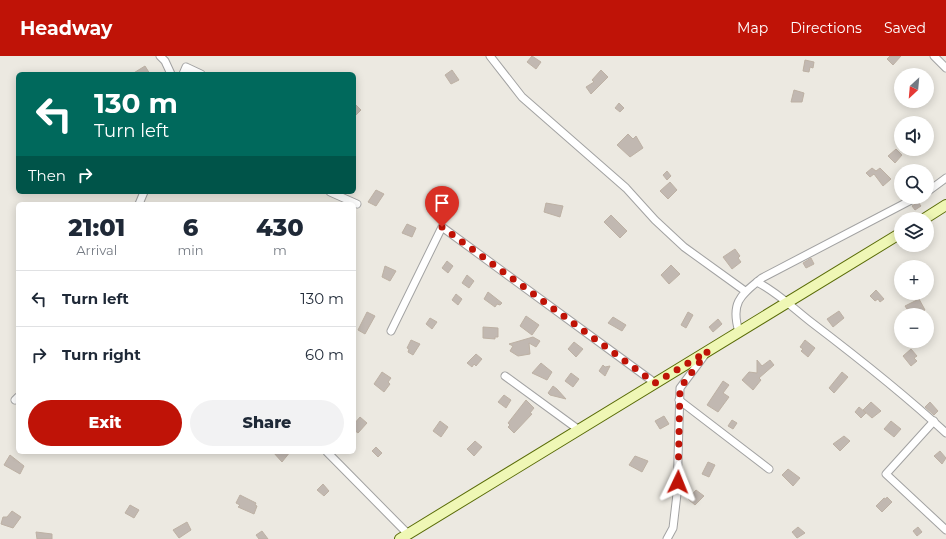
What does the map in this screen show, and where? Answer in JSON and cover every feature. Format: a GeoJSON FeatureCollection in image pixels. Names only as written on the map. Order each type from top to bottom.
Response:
{"type":"FeatureCollection","features":[{"type":"Feature","properties":{"kind":"main road"},"geometry":{"type":"LineString","coordinates":[[934,213],[946,205]]}},
{"type":"Feature","properties":{"kind":"main road"},"geometry":{"type":"LineString","coordinates":[[404,537],[894,237]]}},
{"type":"Feature","properties":{"kind":"street"},"geometry":{"type":"LineString","coordinates":[[160,56],[165,61],[170,72]]}},
{"type":"Feature","properties":{"kind":"street"},"geometry":{"type":"LineString","coordinates":[[490,56],[522,97],[621,183],[655,220],[684,247],[745,291]]}},
{"type":"Feature","properties":{"kind":"street"},"geometry":{"type":"LineString","coordinates":[[934,56],[946,68]]}},
{"type":"Feature","properties":{"kind":"street"},"geometry":{"type":"LineString","coordinates":[[184,72],[186,67],[197,72]]}},
{"type":"Feature","properties":{"kind":"street"},"geometry":{"type":"LineString","coordinates":[[934,187],[946,178]]}},
{"type":"Feature","properties":{"kind":"street"},"geometry":{"type":"LineString","coordinates":[[334,194],[352,202]]}},
{"type":"Feature","properties":{"kind":"street"},"geometry":{"type":"LineString","coordinates":[[739,332],[735,315],[745,291],[757,282],[904,204]]}},
{"type":"Feature","properties":{"kind":"street"},"geometry":{"type":"LineString","coordinates":[[391,331],[442,227],[655,383]]}},
{"type":"Feature","properties":{"kind":"street"},"geometry":{"type":"LineString","coordinates":[[757,282],[775,291],[786,303],[854,354],[946,433]]}},
{"type":"Feature","properties":{"kind":"street"},"geometry":{"type":"LineString","coordinates":[[666,539],[674,528],[677,494],[678,400],[680,388],[708,351]]}},
{"type":"Feature","properties":{"kind":"street"},"geometry":{"type":"LineString","coordinates":[[505,376],[579,430]]}},
{"type":"Feature","properties":{"kind":"street"},"geometry":{"type":"LineString","coordinates":[[678,400],[769,469]]}},
{"type":"Feature","properties":{"kind":"street"},"geometry":{"type":"LineString","coordinates":[[934,422],[886,474],[946,530]]}},
{"type":"Feature","properties":{"kind":"street"},"geometry":{"type":"LineString","coordinates":[[329,454],[404,537]]}},
{"type":"Feature","properties":{"kind":"building"},"geometry":{"type":"Polygon","coordinates":[[[532,56],[541,62],[536,69],[527,62],[532,56]]]}},
{"type":"Feature","properties":{"kind":"building"},"geometry":{"type":"Polygon","coordinates":[[[890,56],[901,56],[893,65],[887,59],[890,56]]]}},
{"type":"Feature","properties":{"kind":"building"},"geometry":{"type":"Polygon","coordinates":[[[805,60],[814,62],[813,68],[810,67],[809,72],[803,71],[805,60]]]}},
{"type":"Feature","properties":{"kind":"building"},"geometry":{"type":"Polygon","coordinates":[[[145,66],[149,72],[135,72],[145,66]]]}},
{"type":"Feature","properties":{"kind":"building"},"geometry":{"type":"Polygon","coordinates":[[[452,70],[459,80],[451,84],[445,75],[452,70]]]}},
{"type":"Feature","properties":{"kind":"building"},"geometry":{"type":"Polygon","coordinates":[[[601,70],[608,77],[591,94],[586,87],[594,82],[592,80],[601,70]]]}},
{"type":"Feature","properties":{"kind":"building"},"geometry":{"type":"Polygon","coordinates":[[[794,90],[804,93],[802,102],[791,102],[794,90]]]}},
{"type":"Feature","properties":{"kind":"building"},"geometry":{"type":"Polygon","coordinates":[[[619,103],[624,108],[620,112],[615,108],[619,103]]]}},
{"type":"Feature","properties":{"kind":"building"},"geometry":{"type":"Polygon","coordinates":[[[356,105],[361,110],[356,115],[356,105]]]}},
{"type":"Feature","properties":{"kind":"building"},"geometry":{"type":"Polygon","coordinates":[[[628,134],[633,139],[636,136],[643,148],[630,157],[617,145],[628,134]]]}},
{"type":"Feature","properties":{"kind":"building"},"geometry":{"type":"Polygon","coordinates":[[[894,151],[894,156],[901,156],[895,163],[888,156],[894,151]]]}},
{"type":"Feature","properties":{"kind":"building"},"geometry":{"type":"Polygon","coordinates":[[[872,168],[876,171],[880,168],[891,179],[883,186],[874,174],[870,177],[866,173],[872,168]]]}},
{"type":"Feature","properties":{"kind":"building"},"geometry":{"type":"Polygon","coordinates":[[[667,171],[671,176],[667,180],[663,175],[667,171]]]}},
{"type":"Feature","properties":{"kind":"building"},"geometry":{"type":"Polygon","coordinates":[[[670,182],[677,190],[668,199],[660,191],[670,182]]]}},
{"type":"Feature","properties":{"kind":"building"},"geometry":{"type":"Polygon","coordinates":[[[376,190],[384,194],[376,206],[368,202],[376,190]]]}},
{"type":"Feature","properties":{"kind":"building"},"geometry":{"type":"Polygon","coordinates":[[[546,203],[563,206],[560,217],[544,212],[546,203]]]}},
{"type":"Feature","properties":{"kind":"building"},"geometry":{"type":"Polygon","coordinates":[[[920,204],[921,206],[915,210],[912,206],[920,204]]]}},
{"type":"Feature","properties":{"kind":"building"},"geometry":{"type":"Polygon","coordinates":[[[611,215],[627,231],[620,238],[604,222],[611,215]]]}},
{"type":"Feature","properties":{"kind":"building"},"geometry":{"type":"Polygon","coordinates":[[[407,224],[416,228],[412,237],[402,233],[407,224]]]}},
{"type":"Feature","properties":{"kind":"building"},"geometry":{"type":"Polygon","coordinates":[[[735,249],[740,256],[738,258],[741,262],[732,269],[723,257],[735,249]]]}},
{"type":"Feature","properties":{"kind":"building"},"geometry":{"type":"Polygon","coordinates":[[[811,258],[814,264],[806,268],[803,263],[811,258]]]}},
{"type":"Feature","properties":{"kind":"building"},"geometry":{"type":"Polygon","coordinates":[[[447,261],[453,266],[448,273],[442,268],[447,261]]]}},
{"type":"Feature","properties":{"kind":"building"},"geometry":{"type":"Polygon","coordinates":[[[671,265],[680,274],[669,284],[661,275],[671,265]]]}},
{"type":"Feature","properties":{"kind":"building"},"geometry":{"type":"Polygon","coordinates":[[[385,266],[396,271],[390,281],[382,277],[385,266]]]}},
{"type":"Feature","properties":{"kind":"building"},"geometry":{"type":"Polygon","coordinates":[[[467,275],[474,281],[469,288],[462,283],[467,275]]]}},
{"type":"Feature","properties":{"kind":"building"},"geometry":{"type":"Polygon","coordinates":[[[876,290],[884,299],[880,302],[878,299],[875,301],[870,296],[876,290]]]}},
{"type":"Feature","properties":{"kind":"building"},"geometry":{"type":"Polygon","coordinates":[[[488,292],[502,303],[500,305],[497,304],[495,307],[484,299],[488,292]]]}},
{"type":"Feature","properties":{"kind":"building"},"geometry":{"type":"Polygon","coordinates":[[[456,294],[462,299],[458,305],[452,300],[456,294]]]}},
{"type":"Feature","properties":{"kind":"building"},"geometry":{"type":"Polygon","coordinates":[[[920,300],[924,308],[906,308],[905,306],[920,300]]]}},
{"type":"Feature","properties":{"kind":"building"},"geometry":{"type":"Polygon","coordinates":[[[839,311],[844,318],[833,327],[827,319],[839,311]]]}},
{"type":"Feature","properties":{"kind":"building"},"geometry":{"type":"Polygon","coordinates":[[[367,312],[375,316],[365,334],[358,330],[367,312]]]}},
{"type":"Feature","properties":{"kind":"building"},"geometry":{"type":"Polygon","coordinates":[[[688,312],[693,315],[686,328],[681,325],[688,312]]]}},
{"type":"Feature","properties":{"kind":"building"},"geometry":{"type":"Polygon","coordinates":[[[526,316],[539,325],[532,335],[520,326],[526,316]]]}},
{"type":"Feature","properties":{"kind":"building"},"geometry":{"type":"Polygon","coordinates":[[[613,317],[626,325],[622,331],[608,323],[613,317]]]}},
{"type":"Feature","properties":{"kind":"building"},"geometry":{"type":"Polygon","coordinates":[[[430,318],[437,322],[432,329],[426,324],[430,318]]]}},
{"type":"Feature","properties":{"kind":"building"},"geometry":{"type":"Polygon","coordinates":[[[718,319],[722,324],[713,332],[709,327],[718,319]]]}},
{"type":"Feature","properties":{"kind":"building"},"geometry":{"type":"Polygon","coordinates":[[[483,327],[498,328],[498,337],[495,337],[495,339],[483,338],[483,327]]]}},
{"type":"Feature","properties":{"kind":"building"},"geometry":{"type":"Polygon","coordinates":[[[533,337],[540,341],[536,347],[529,343],[530,354],[518,356],[510,351],[513,346],[509,344],[533,337]]]}},
{"type":"Feature","properties":{"kind":"building"},"geometry":{"type":"Polygon","coordinates":[[[411,340],[420,344],[413,355],[408,352],[409,349],[407,348],[411,340]]]}},
{"type":"Feature","properties":{"kind":"building"},"geometry":{"type":"Polygon","coordinates":[[[805,340],[815,348],[808,357],[801,351],[803,349],[800,347],[805,340]]]}},
{"type":"Feature","properties":{"kind":"building"},"geometry":{"type":"Polygon","coordinates":[[[574,342],[583,349],[576,357],[568,349],[574,342]]]}},
{"type":"Feature","properties":{"kind":"building"},"geometry":{"type":"Polygon","coordinates":[[[911,349],[917,356],[914,358],[917,361],[911,366],[903,356],[911,349]]]}},
{"type":"Feature","properties":{"kind":"building"},"geometry":{"type":"Polygon","coordinates":[[[476,354],[482,359],[476,366],[474,364],[472,367],[467,363],[476,354]]]}},
{"type":"Feature","properties":{"kind":"building"},"geometry":{"type":"Polygon","coordinates":[[[757,360],[762,366],[770,360],[774,365],[759,378],[761,380],[753,390],[742,380],[749,372],[757,373],[757,360]]]}},
{"type":"Feature","properties":{"kind":"building"},"geometry":{"type":"Polygon","coordinates":[[[541,363],[552,372],[547,380],[532,373],[541,363]]]}},
{"type":"Feature","properties":{"kind":"building"},"geometry":{"type":"Polygon","coordinates":[[[603,365],[605,367],[610,366],[605,376],[599,371],[603,365]]]}},
{"type":"Feature","properties":{"kind":"building"},"geometry":{"type":"Polygon","coordinates":[[[382,372],[391,378],[388,382],[390,384],[384,392],[374,384],[382,372]]]}},
{"type":"Feature","properties":{"kind":"building"},"geometry":{"type":"Polygon","coordinates":[[[842,372],[848,377],[834,393],[829,388],[842,372]]]}},
{"type":"Feature","properties":{"kind":"building"},"geometry":{"type":"Polygon","coordinates":[[[571,373],[579,379],[573,387],[565,381],[571,373]]]}},
{"type":"Feature","properties":{"kind":"building"},"geometry":{"type":"Polygon","coordinates":[[[723,381],[729,385],[723,393],[729,397],[718,412],[707,405],[723,381]]]}},
{"type":"Feature","properties":{"kind":"building"},"geometry":{"type":"Polygon","coordinates":[[[553,386],[566,399],[550,395],[548,393],[553,386]]]}},
{"type":"Feature","properties":{"kind":"building"},"geometry":{"type":"Polygon","coordinates":[[[504,395],[511,400],[506,408],[498,402],[504,395]]]}},
{"type":"Feature","properties":{"kind":"building"},"geometry":{"type":"Polygon","coordinates":[[[526,400],[534,408],[530,413],[532,414],[514,433],[508,427],[510,425],[508,423],[526,400]]]}},
{"type":"Feature","properties":{"kind":"building"},"geometry":{"type":"Polygon","coordinates":[[[871,402],[881,411],[872,418],[863,410],[871,402]]]}},
{"type":"Feature","properties":{"kind":"building"},"geometry":{"type":"Polygon","coordinates":[[[930,402],[938,411],[934,415],[925,407],[930,402]]]}},
{"type":"Feature","properties":{"kind":"building"},"geometry":{"type":"Polygon","coordinates":[[[859,407],[866,413],[861,418],[855,412],[859,407]]]}},
{"type":"Feature","properties":{"kind":"building"},"geometry":{"type":"Polygon","coordinates":[[[664,416],[669,424],[660,429],[655,421],[664,416]]]}},
{"type":"Feature","properties":{"kind":"building"},"geometry":{"type":"Polygon","coordinates":[[[360,417],[367,423],[358,433],[356,432],[356,422],[360,417]]]}},
{"type":"Feature","properties":{"kind":"building"},"geometry":{"type":"Polygon","coordinates":[[[732,420],[737,423],[733,429],[728,426],[732,420]]]}},
{"type":"Feature","properties":{"kind":"building"},"geometry":{"type":"Polygon","coordinates":[[[440,421],[448,427],[441,437],[433,431],[440,421]]]}},
{"type":"Feature","properties":{"kind":"building"},"geometry":{"type":"Polygon","coordinates":[[[891,421],[901,429],[894,437],[884,429],[891,421]]]}},
{"type":"Feature","properties":{"kind":"building"},"geometry":{"type":"Polygon","coordinates":[[[844,436],[850,441],[840,451],[833,444],[844,436]]]}},
{"type":"Feature","properties":{"kind":"building"},"geometry":{"type":"Polygon","coordinates":[[[475,441],[482,447],[474,456],[467,449],[475,441]]]}},
{"type":"Feature","properties":{"kind":"building"},"geometry":{"type":"Polygon","coordinates":[[[376,447],[382,453],[378,457],[372,451],[376,447]]]}},
{"type":"Feature","properties":{"kind":"building"},"geometry":{"type":"Polygon","coordinates":[[[940,451],[946,458],[942,464],[934,456],[940,451]]]}},
{"type":"Feature","properties":{"kind":"building"},"geometry":{"type":"Polygon","coordinates":[[[275,454],[288,454],[282,462],[275,454]]]}},
{"type":"Feature","properties":{"kind":"building"},"geometry":{"type":"Polygon","coordinates":[[[10,455],[24,466],[20,474],[4,465],[10,455]]]}},
{"type":"Feature","properties":{"kind":"building"},"geometry":{"type":"Polygon","coordinates":[[[635,456],[648,461],[642,472],[629,465],[635,456]]]}},
{"type":"Feature","properties":{"kind":"building"},"geometry":{"type":"Polygon","coordinates":[[[708,462],[715,465],[709,477],[702,474],[708,462]]]}},
{"type":"Feature","properties":{"kind":"building"},"geometry":{"type":"Polygon","coordinates":[[[788,469],[800,478],[793,486],[782,475],[788,469]]]}},
{"type":"Feature","properties":{"kind":"building"},"geometry":{"type":"Polygon","coordinates":[[[323,484],[329,491],[324,496],[317,490],[323,484]]]}},
{"type":"Feature","properties":{"kind":"building"},"geometry":{"type":"Polygon","coordinates":[[[696,490],[704,496],[695,505],[688,499],[696,490]]]}},
{"type":"Feature","properties":{"kind":"building"},"geometry":{"type":"Polygon","coordinates":[[[240,495],[256,503],[255,505],[257,506],[254,514],[238,507],[240,505],[236,503],[240,495]]]}},
{"type":"Feature","properties":{"kind":"building"},"geometry":{"type":"Polygon","coordinates":[[[887,497],[892,502],[882,512],[876,506],[887,497]]]}},
{"type":"Feature","properties":{"kind":"building"},"geometry":{"type":"Polygon","coordinates":[[[130,505],[139,510],[134,518],[125,513],[130,505]]]}},
{"type":"Feature","properties":{"kind":"building"},"geometry":{"type":"Polygon","coordinates":[[[12,511],[21,517],[13,528],[1,524],[3,517],[7,517],[12,511]]]}},
{"type":"Feature","properties":{"kind":"building"},"geometry":{"type":"Polygon","coordinates":[[[187,522],[191,530],[179,538],[173,530],[187,522]]]}},
{"type":"Feature","properties":{"kind":"building"},"geometry":{"type":"Polygon","coordinates":[[[798,527],[805,533],[797,538],[792,532],[798,527]]]}},
{"type":"Feature","properties":{"kind":"building"},"geometry":{"type":"Polygon","coordinates":[[[918,527],[922,532],[917,536],[913,531],[918,527]]]}},
{"type":"Feature","properties":{"kind":"building"},"geometry":{"type":"Polygon","coordinates":[[[262,531],[268,539],[259,539],[256,535],[262,531]]]}},
{"type":"Feature","properties":{"kind":"building"},"geometry":{"type":"Polygon","coordinates":[[[36,532],[52,534],[52,539],[37,539],[36,532]]]}},
{"type":"Feature","properties":{"kind":"route"},"geometry":{"type":"LineString","coordinates":[[442,227],[655,383],[708,351],[680,388],[678,400],[678,482]]}}]}
